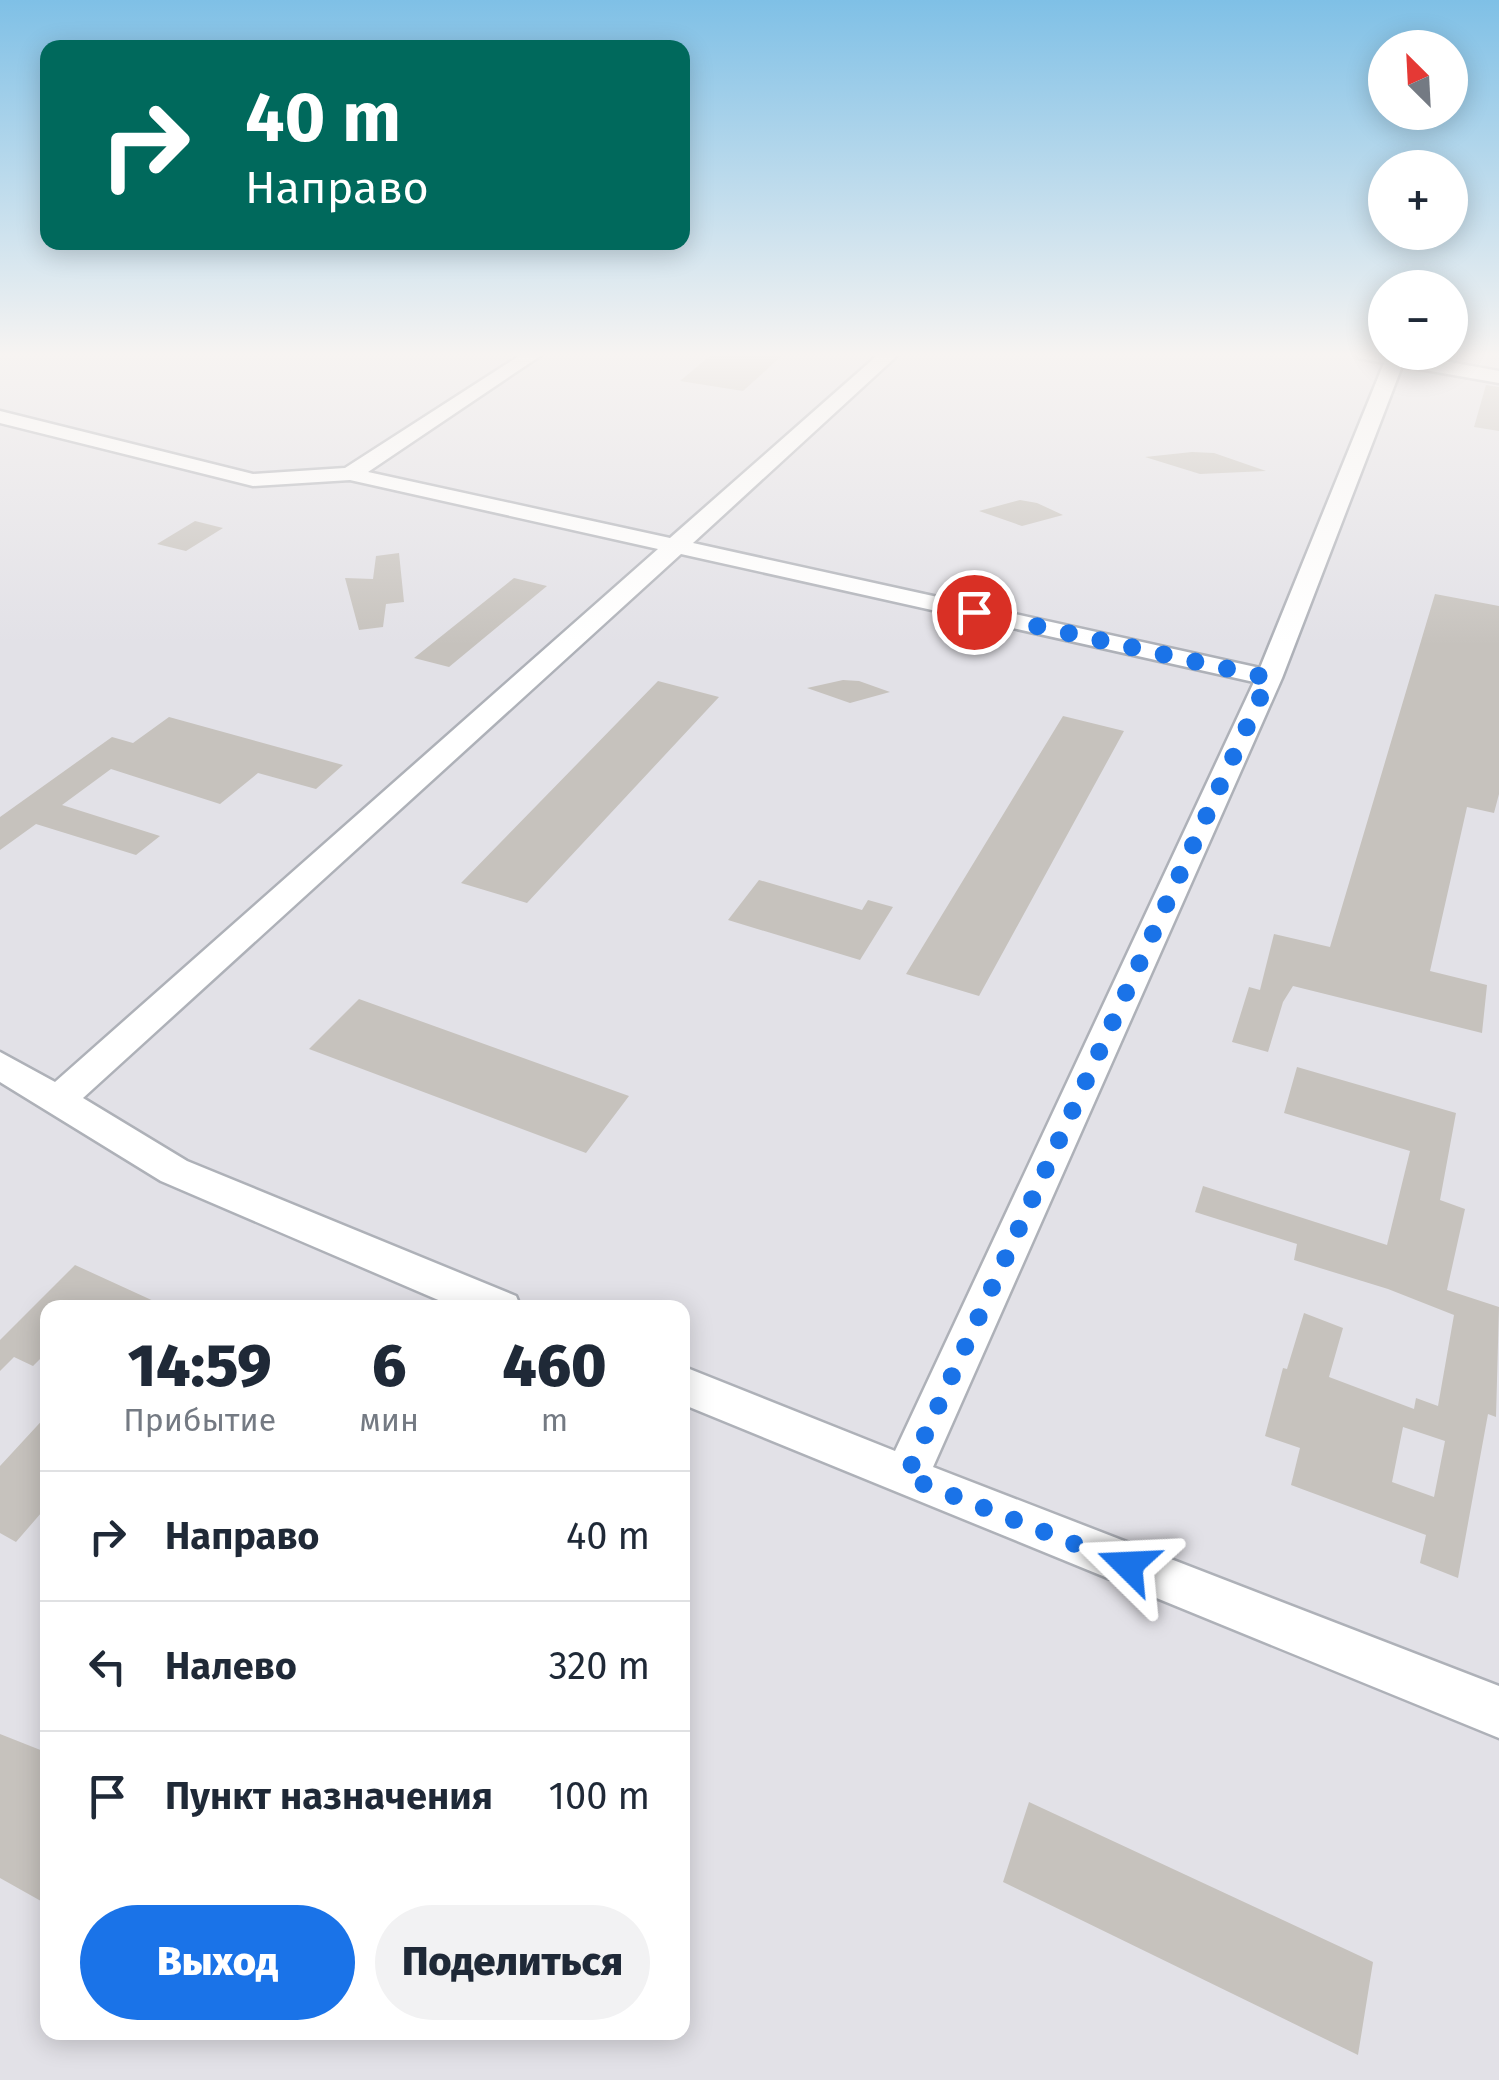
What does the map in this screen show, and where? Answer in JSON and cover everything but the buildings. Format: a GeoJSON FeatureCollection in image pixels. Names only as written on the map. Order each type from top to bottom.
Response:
{"type":"FeatureCollection","features":[{"type":"Feature","properties":{"kind":"lane"},"geometry":{"type":"LineString","coordinates":[[136,451],[252,480],[350,474],[1269,678]]}},
{"type":"Feature","properties":{"kind":"lane"},"geometry":{"type":"LineString","coordinates":[[350,474],[385,451]]}},
{"type":"Feature","properties":{"kind":"lane"},"geometry":{"type":"LineString","coordinates":[[58,1100],[783,451]]}},
{"type":"Feature","properties":{"kind":"lane"},"geometry":{"type":"LineString","coordinates":[[906,1477],[1269,678],[1351,451]]}},
{"type":"Feature","properties":{"kind":"lane"},"geometry":{"type":"LineString","coordinates":[[0,1064],[174,1171],[481,1300]]}},
{"type":"Feature","properties":{"kind":"lane"},"geometry":{"type":"LineString","coordinates":[[690,1387],[1499,1712]]}},
{"type":"Feature","properties":{"kind":"shaded area"},"geometry":{"type":"Polygon","coordinates":[[[0,451],[1499,451],[1499,2080],[0,2080],[0,451]]]}},
{"type":"Feature","properties":{"kind":"route"},"geometry":{"type":"LineString","coordinates":[[974,612],[1269,678],[906,1477],[1128,1565]]}}]}
